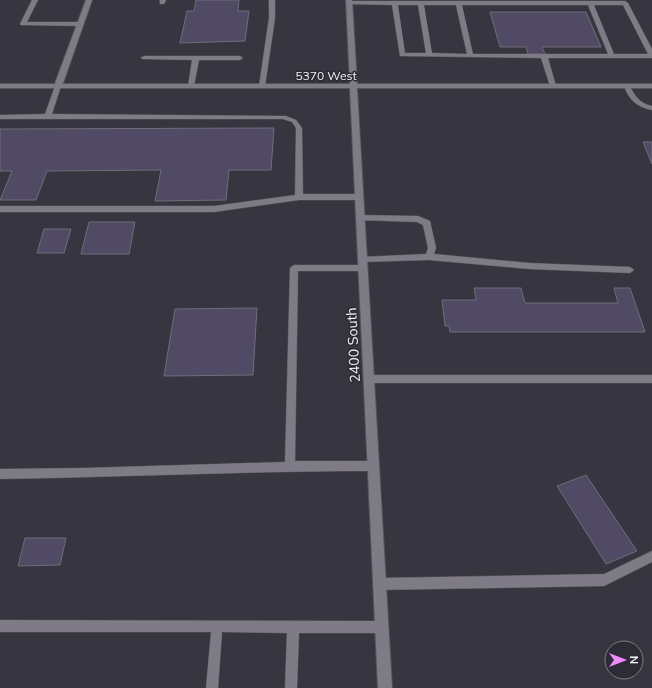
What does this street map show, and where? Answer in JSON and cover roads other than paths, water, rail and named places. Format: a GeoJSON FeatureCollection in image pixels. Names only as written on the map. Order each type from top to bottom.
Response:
{"type":"FeatureCollection","features":[{"type":"Feature","properties":{"kind":"street"},"geometry":{"type":"LineString","coordinates":[[58,86],[89,0]]}},
{"type":"Feature","properties":{"kind":"street","name":"2400 South"},"geometry":{"type":"LineString","coordinates":[[349,1],[385,688]]}},
{"type":"Feature","properties":{"kind":"street","name":"5370 West"},"geometry":{"type":"LineString","coordinates":[[0,86],[652,86]]}},
{"type":"Feature","properties":{"kind":"lane"},"geometry":{"type":"LineString","coordinates":[[34,0],[23,24],[81,24]]}},
{"type":"Feature","properties":{"kind":"lane"},"geometry":{"type":"LineString","coordinates":[[262,86],[272,18],[272,0]]}},
{"type":"Feature","properties":{"kind":"lane"},"geometry":{"type":"LineString","coordinates":[[349,1],[395,3],[625,3],[652,55],[402,55],[395,3]]}},
{"type":"Feature","properties":{"kind":"lane"},"geometry":{"type":"LineString","coordinates":[[421,3],[429,55]]}},
{"type":"Feature","properties":{"kind":"lane"},"geometry":{"type":"LineString","coordinates":[[460,3],[470,56]]}},
{"type":"Feature","properties":{"kind":"lane"},"geometry":{"type":"LineString","coordinates":[[590,3],[612,56]]}},
{"type":"Feature","properties":{"kind":"lane"},"geometry":{"type":"LineString","coordinates":[[643,38],[652,38]]}},
{"type":"Feature","properties":{"kind":"lane"},"geometry":{"type":"LineString","coordinates":[[544,56],[553,86]]}},
{"type":"Feature","properties":{"kind":"lane"},"geometry":{"type":"LineString","coordinates":[[144,58],[240,58]]}},
{"type":"Feature","properties":{"kind":"lane"},"geometry":{"type":"LineString","coordinates":[[191,86],[196,58]]}},
{"type":"Feature","properties":{"kind":"lane"},"geometry":{"type":"LineString","coordinates":[[48,116],[58,86]]}},
{"type":"Feature","properties":{"kind":"lane"},"geometry":{"type":"LineString","coordinates":[[628,86],[635,101],[645,107],[652,108]]}},
{"type":"Feature","properties":{"kind":"lane"},"geometry":{"type":"LineString","coordinates":[[0,117],[278,116],[290,118],[298,124],[300,128],[299,197]]}},
{"type":"Feature","properties":{"kind":"lane"},"geometry":{"type":"LineString","coordinates":[[0,209],[214,209],[299,197],[359,197]]}},
{"type":"Feature","properties":{"kind":"lane"},"geometry":{"type":"LineString","coordinates":[[360,218],[418,219],[427,223],[432,248],[429,258]]}},
{"type":"Feature","properties":{"kind":"lane"},"geometry":{"type":"LineString","coordinates":[[290,466],[294,268],[429,258],[529,266],[630,270]]}},
{"type":"Feature","properties":{"kind":"lane"},"geometry":{"type":"LineString","coordinates":[[368,378],[652,379]]}},
{"type":"Feature","properties":{"kind":"lane"},"geometry":{"type":"LineString","coordinates":[[0,474],[84,473],[290,466],[373,466]]}},
{"type":"Feature","properties":{"kind":"lane"},"geometry":{"type":"LineString","coordinates":[[379,584],[604,580],[641,563],[652,556]]}},
{"type":"Feature","properties":{"kind":"lane"},"geometry":{"type":"LineString","coordinates":[[0,626],[382,627]]}},
{"type":"Feature","properties":{"kind":"lane"},"geometry":{"type":"LineString","coordinates":[[212,688],[217,626]]}},
{"type":"Feature","properties":{"kind":"lane"},"geometry":{"type":"LineString","coordinates":[[291,688],[292,627]]}}]}
